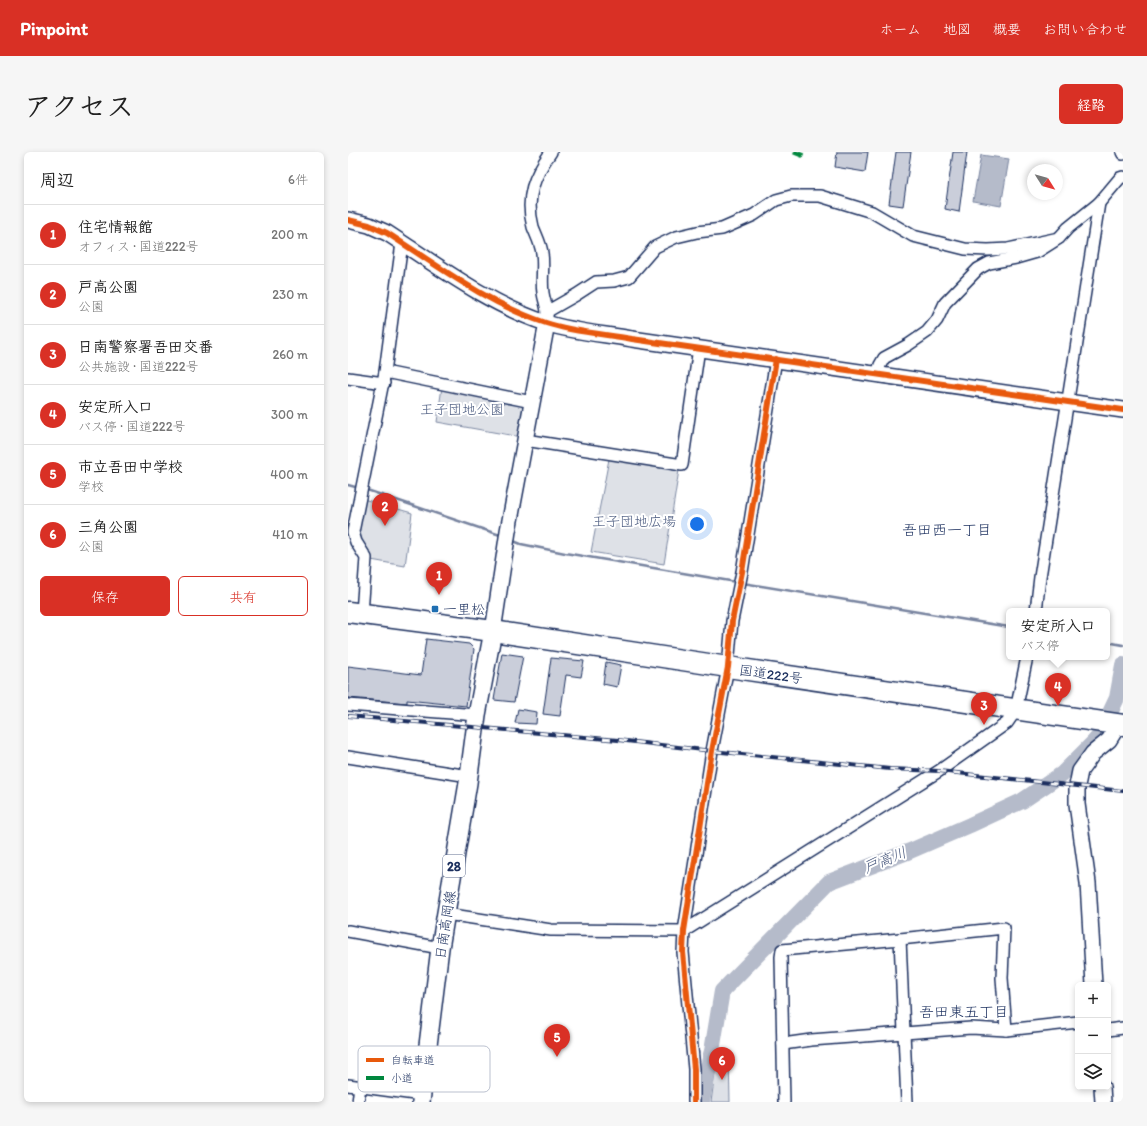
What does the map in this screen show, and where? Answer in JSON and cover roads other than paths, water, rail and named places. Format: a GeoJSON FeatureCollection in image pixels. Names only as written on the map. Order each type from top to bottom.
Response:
{"type":"FeatureCollection","features":[{"type":"Feature","properties":{"kind":"highway","name":"国道222号"},"geometry":{"type":"LineString","coordinates":[[355,613],[493,631],[1016,710],[1121,724]]}},
{"type":"Feature","properties":{"kind":"main road","name":"日南高岡線"},"geometry":{"type":"LineString","coordinates":[[428,1046],[440,948],[469,776],[477,715],[493,631]]}},
{"type":"Feature","properties":{"kind":"street"},"geometry":{"type":"LineString","coordinates":[[493,631],[508,531],[547,317],[543,294],[542,252],[533,226],[530,206],[533,183],[540,168],[551,152]]}},
{"type":"Feature","properties":{"kind":"street"},"geometry":{"type":"LineString","coordinates":[[877,374],[884,358],[908,345],[927,332],[936,320],[945,303],[978,268],[989,263],[1037,252],[1059,238],[1068,228],[1099,203],[1120,178],[1123,177]]}},
{"type":"Feature","properties":{"kind":"street"},"geometry":{"type":"LineString","coordinates":[[547,317],[596,282],[614,281],[629,277],[655,247],[676,237],[697,232],[722,229],[754,215],[776,200],[791,196],[820,196],[872,212],[913,236],[965,249],[1008,249],[1059,238]]}},
{"type":"Feature","properties":{"kind":"street"},"geometry":{"type":"LineString","coordinates":[[1036,608],[1099,203]]}},
{"type":"Feature","properties":{"kind":"street"},"geometry":{"type":"LineString","coordinates":[[348,220],[370,225],[387,233],[491,299],[527,316],[547,317],[574,330],[1123,410]]}},
{"type":"Feature","properties":{"kind":"street"},"geometry":{"type":"LineString","coordinates":[[355,613],[366,558],[356,542],[353,532],[386,372],[402,243]]}},
{"type":"Feature","properties":{"kind":"street"},"geometry":{"type":"LineString","coordinates":[[525,440],[682,465],[699,348]]}},
{"type":"Feature","properties":{"kind":"street"},"geometry":{"type":"LineString","coordinates":[[694,1102],[694,1069],[683,952],[684,931],[714,735],[728,667],[732,621],[742,572],[776,359]]}},
{"type":"Feature","properties":{"kind":"street"},"geometry":{"type":"LineString","coordinates":[[386,372],[532,402]]}},
{"type":"Feature","properties":{"kind":"street"},"geometry":{"type":"LineString","coordinates":[[348,378],[384,383]]}},
{"type":"Feature","properties":{"kind":"street"},"geometry":{"type":"LineString","coordinates":[[446,914],[551,930],[684,931],[939,771],[1007,723],[1016,710],[1026,660]]}},
{"type":"Feature","properties":{"kind":"street"},"geometry":{"type":"LineString","coordinates":[[348,705],[477,715]]}},
{"type":"Feature","properties":{"kind":"street"},"geometry":{"type":"LineString","coordinates":[[1094,982],[1088,882],[1077,804],[1077,786],[1080,771],[1093,753],[1109,740],[1121,724]]}},
{"type":"Feature","properties":{"kind":"street"},"geometry":{"type":"LineString","coordinates":[[348,757],[469,776]]}},
{"type":"Feature","properties":{"kind":"street"},"geometry":{"type":"LineString","coordinates":[[784,1102],[782,950],[1004,928],[1002,978],[1006,1030]]}},
{"type":"Feature","properties":{"kind":"street"},"geometry":{"type":"LineString","coordinates":[[348,931],[440,948]]}},
{"type":"Feature","properties":{"kind":"street"},"geometry":{"type":"LineString","coordinates":[[900,939],[908,1102]]}},
{"type":"Feature","properties":{"kind":"street"},"geometry":{"type":"LineString","coordinates":[[783,1044],[812,1040],[971,1028],[1006,1030],[1075,1022]]}},
{"type":"Feature","properties":{"kind":"street"},"geometry":{"type":"LineString","coordinates":[[1111,1030],[1123,1028]]}},
{"type":"Feature","properties":{"kind":"street"},"geometry":{"type":"LineString","coordinates":[[348,1085],[358,1086]]}},
{"type":"Feature","properties":{"kind":"street"},"geometry":{"type":"LineString","coordinates":[[1102,1090],[1103,1102]]}},
{"type":"Feature","properties":{"kind":"street"},"geometry":{"type":"LineString","coordinates":[[358,1102],[359,1092]]}},
{"type":"Feature","properties":{"kind":"street"},"geometry":{"type":"LineString","coordinates":[[389,1092],[422,1099]]}},
{"type":"Feature","properties":{"kind":"water"},"geometry":{"type":"Polygon","coordinates":[[[981,155],[1009,159],[1001,206],[973,201],[981,155]]]}},
{"type":"Feature","properties":{"kind":"waterway"},"geometry":{"type":"LineString","coordinates":[[348,485],[359,488]]}},
{"type":"Feature","properties":{"kind":"waterway"},"geometry":{"type":"LineString","coordinates":[[364,489],[503,536]]}},
{"type":"Feature","properties":{"kind":"waterway"},"geometry":{"type":"LineString","coordinates":[[511,540],[521,544],[565,553],[736,582]]}},
{"type":"Feature","properties":{"kind":"waterway"},"geometry":{"type":"LineString","coordinates":[[743,583],[1006,627]]}},
{"type":"Feature","properties":{"kind":"waterway"},"geometry":{"type":"LineString","coordinates":[[1110,643],[1123,645]]}},
{"type":"Feature","properties":{"kind":"waterway","name":"戸高川"},"geometry":{"type":"LineString","coordinates":[[702,1102],[722,991],[829,882],[910,851],[1022,801],[1062,774],[1099,736],[1117,698],[1123,665]]}},
{"type":"Feature","properties":{"kind":"railway"},"geometry":{"type":"LineString","coordinates":[[348,716],[618,740],[890,769],[939,771],[1123,791]]}},
{"type":"Feature","properties":{"kind":"place","name":"戸高公園"},"geometry":{"type":"Point","coordinates":[385,526]}},
{"type":"Feature","properties":{"kind":"place","name":"住宅情報館"},"geometry":{"type":"Point","coordinates":[439,595]}},
{"type":"Feature","properties":{"kind":"place","name":"一里松"},"geometry":{"type":"Point","coordinates":[435,609]}},
{"type":"Feature","properties":{"kind":"place","name":"安定所入口"},"geometry":{"type":"Point","coordinates":[1058,706]}},
{"type":"Feature","properties":{"kind":"place","name":"日南警察署吾田交番"},"geometry":{"type":"Point","coordinates":[984,725]}},
{"type":"Feature","properties":{"kind":"place","name":"市立吾田中学校"},"geometry":{"type":"Point","coordinates":[557,1057]}},
{"type":"Feature","properties":{"kind":"place","name":"三角公園"},"geometry":{"type":"Point","coordinates":[722,1080]}},
{"type":"Feature","properties":{"kind":"district","name":"吾田西一丁目"},"geometry":{"type":"Point","coordinates":[947,530]}},
{"type":"Feature","properties":{"kind":"district","name":"吾田東五丁目"},"geometry":{"type":"Point","coordinates":[964,1012]}},
{"type":"Feature","properties":{"kind":"park label","name":"王子団地公園"},"geometry":{"type":"Point","coordinates":[462,409]}},
{"type":"Feature","properties":{"kind":"park label","name":"王子団地広場"},"geometry":{"type":"Point","coordinates":[634,521]}}]}
